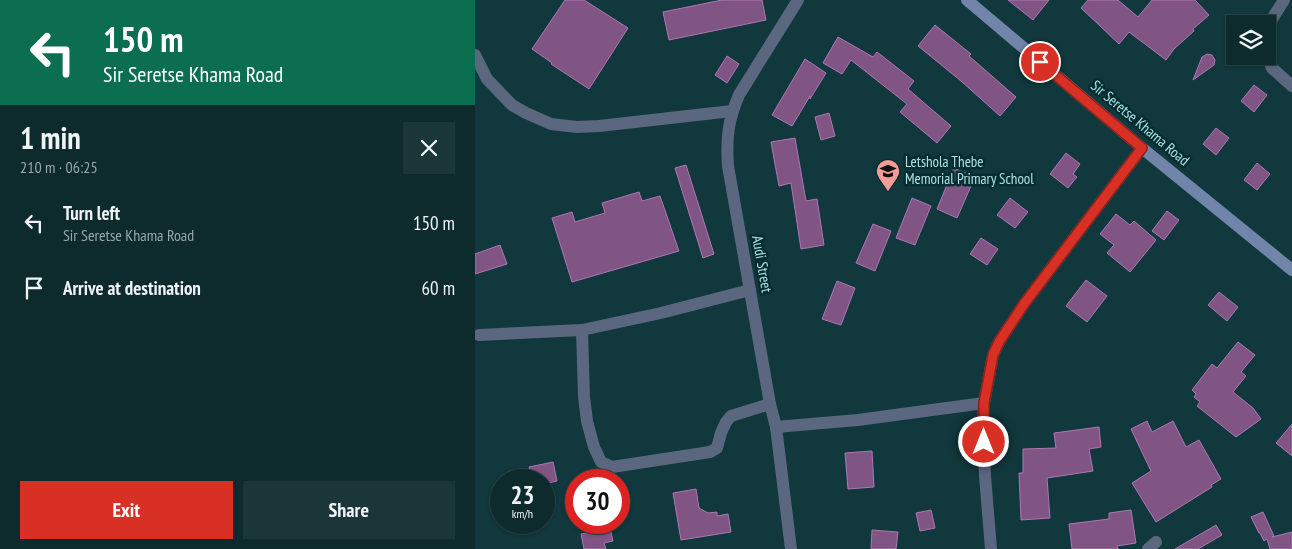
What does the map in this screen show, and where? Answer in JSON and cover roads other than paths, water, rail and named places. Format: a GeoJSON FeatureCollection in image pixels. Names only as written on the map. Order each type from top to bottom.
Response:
{"type":"FeatureCollection","features":[{"type":"Feature","properties":{"kind":"main road","name":"Sir Seretse Khama Road"},"geometry":{"type":"LineString","coordinates":[[967,0],[1142,148],[1292,270]]}},
{"type":"Feature","properties":{"kind":"street","name":"Audi Street"},"geometry":{"type":"LineString","coordinates":[[791,549],[776,427],[770,404],[728,166],[727,136],[732,111],[739,96],[798,0]]}},
{"type":"Feature","properties":{"kind":"street"},"geometry":{"type":"LineString","coordinates":[[1275,15],[1284,0]]}},
{"type":"Feature","properties":{"kind":"street"},"geometry":{"type":"LineString","coordinates":[[475,55],[487,79],[512,104],[526,113],[551,124],[577,127],[599,126],[732,111]]}},
{"type":"Feature","properties":{"kind":"street"},"geometry":{"type":"LineString","coordinates":[[1271,65],[1292,86]]}},
{"type":"Feature","properties":{"kind":"street"},"geometry":{"type":"LineString","coordinates":[[991,549],[985,476],[984,403],[993,355],[999,342],[1024,304],[1142,148]]}},
{"type":"Feature","properties":{"kind":"street"},"geometry":{"type":"LineString","coordinates":[[479,335],[582,330],[661,313],[750,290]]}},
{"type":"Feature","properties":{"kind":"street"},"geometry":{"type":"LineString","coordinates":[[582,330],[584,397],[587,421],[594,447],[601,462],[611,467],[709,452],[717,448],[721,433],[731,416],[770,404]]}},
{"type":"Feature","properties":{"kind":"street"},"geometry":{"type":"LineString","coordinates":[[776,427],[858,420],[984,403]]}},
{"type":"Feature","properties":{"kind":"place","name":"Letshola Thebe Memorial Primary School"},"geometry":{"type":"Point","coordinates":[888,192]}}]}
